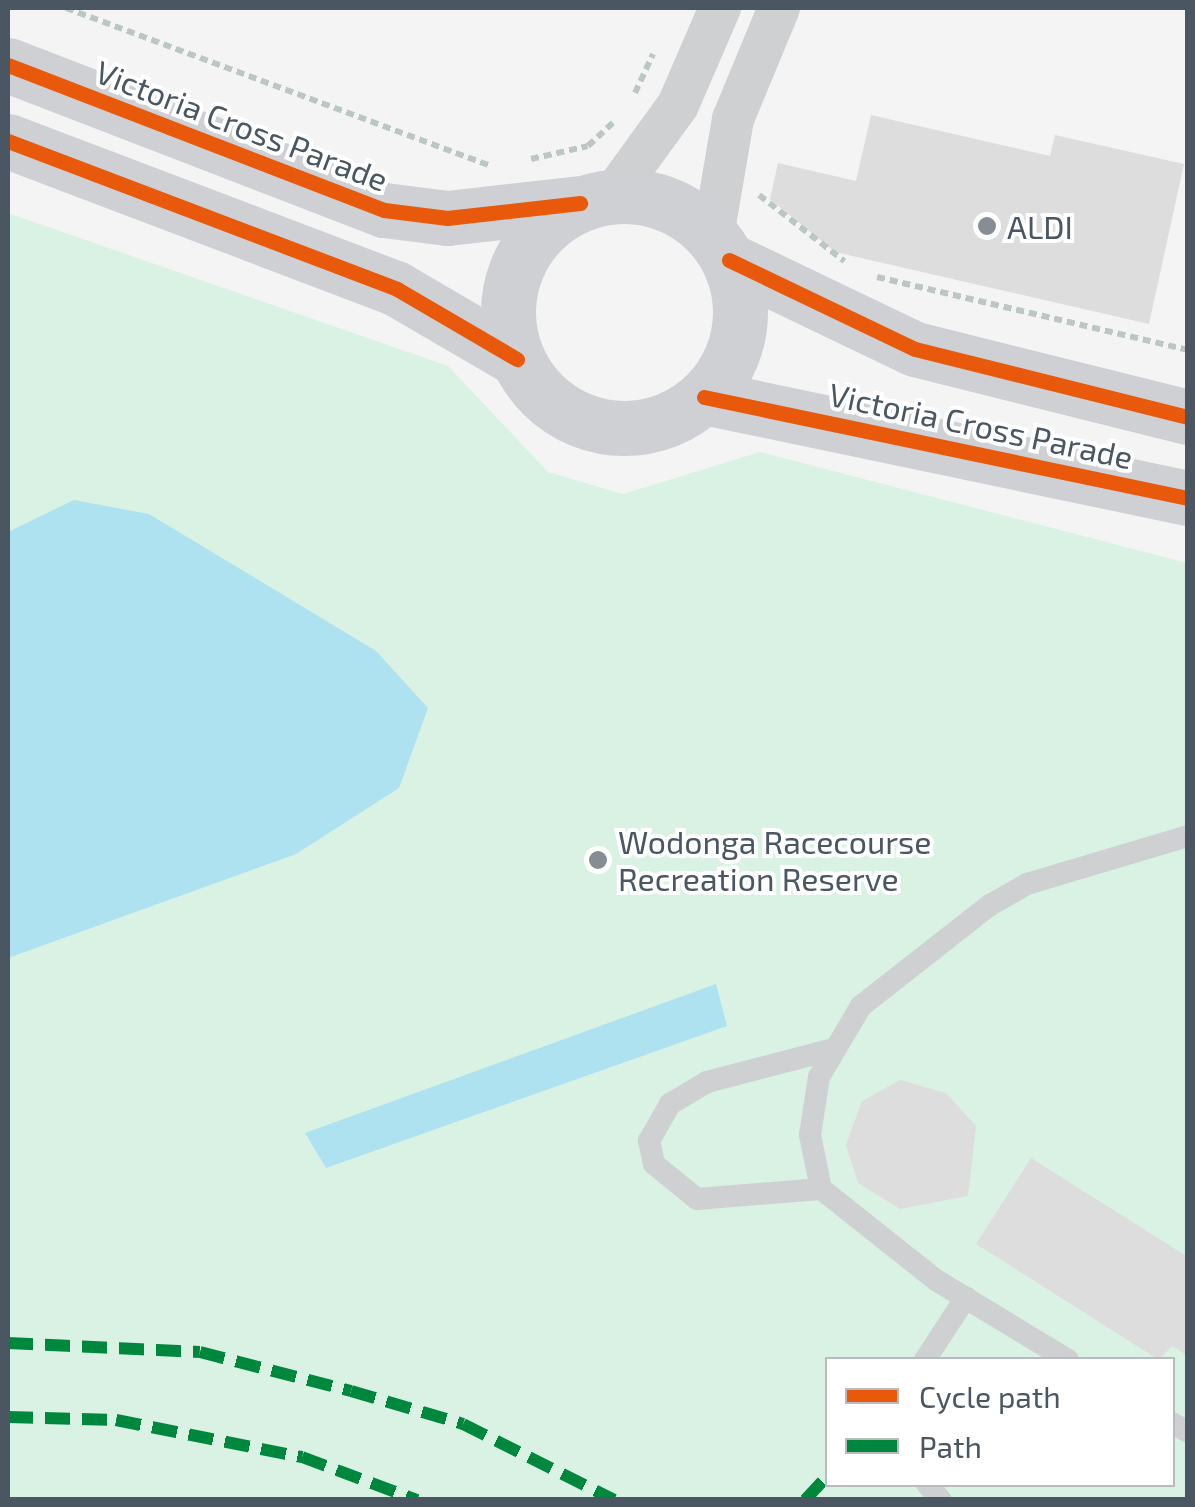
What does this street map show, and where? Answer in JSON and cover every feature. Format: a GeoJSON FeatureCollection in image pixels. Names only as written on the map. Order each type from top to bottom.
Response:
{"type":"FeatureCollection","features":[{"type":"Feature","properties":{"kind":"main road","name":"Victoria Cross Parade"},"geometry":{"type":"LineString","coordinates":[[8,65],[384,210],[447,218],[596,199]]}},
{"type":"Feature","properties":{"kind":"main road"},"geometry":{"type":"LineString","coordinates":[[8,141],[397,289],[516,360],[566,414],[601,427],[670,420],[704,397],[730,360],[742,317],[721,248],[668,204],[596,199],[525,248],[510,283],[516,360]]}},
{"type":"Feature","properties":{"kind":"main road","name":"Victoria Cross Parade"},"geometry":{"type":"LineString","coordinates":[[721,248],[914,349],[1188,418]]}},
{"type":"Feature","properties":{"kind":"main road","name":"Victoria Cross Parade"},"geometry":{"type":"LineString","coordinates":[[704,397],[1188,498]]}},
{"type":"Feature","properties":{"kind":"street"},"geometry":{"type":"LineString","coordinates":[[596,199],[678,105],[720,8]]}},
{"type":"Feature","properties":{"kind":"street"},"geometry":{"type":"LineString","coordinates":[[721,248],[719,176],[779,8]]}},
{"type":"Feature","properties":{"kind":"lane"},"geometry":{"type":"LineString","coordinates":[[1063,1357],[966,1298],[821,1188],[810,1136],[830,1050],[861,1006],[990,905],[1027,884],[1188,836]]}},
{"type":"Feature","properties":{"kind":"lane"},"geometry":{"type":"LineString","coordinates":[[821,1188],[697,1199],[654,1164],[649,1141],[670,1104],[706,1082],[830,1050]]}},
{"type":"Feature","properties":{"kind":"lane"},"geometry":{"type":"LineString","coordinates":[[927,1357],[966,1298]]}},
{"type":"Feature","properties":{"kind":"path"},"geometry":{"type":"LineString","coordinates":[[66,8],[495,168],[588,146],[624,113],[658,43]]}},
{"type":"Feature","properties":{"kind":"path"},"geometry":{"type":"LineString","coordinates":[[719,176],[745,184],[859,273],[1188,350]]}},
{"type":"Feature","properties":{"kind":"green space","name":"Wodonga Racecourse Recreation Reserve"},"geometry":{"type":"Polygon","coordinates":[[[8,213],[448,366],[548,472],[623,494],[760,452],[1187,563],[1187,1499],[8,1500],[8,213]]]}},
{"type":"Feature","properties":{"kind":"water"},"geometry":{"type":"Polygon","coordinates":[[[74,500],[149,514],[376,651],[428,708],[399,788],[296,854],[8,958],[8,532],[74,500]]]}},
{"type":"Feature","properties":{"kind":"water"},"geometry":{"type":"Polygon","coordinates":[[[716,984],[727,1026],[326,1168],[305,1133],[716,984]]]}},
{"type":"Feature","properties":{"kind":"building","name":"ALDI"},"geometry":{"type":"Polygon","coordinates":[[[871,115],[1050,156],[1055,135],[1184,164],[1149,324],[835,252],[770,199],[778,163],[856,181],[871,115]]]}},
{"type":"Feature","properties":{"kind":"building"},"geometry":{"type":"Polygon","coordinates":[[[900,1080],[946,1093],[976,1126],[968,1196],[900,1209],[858,1183],[846,1145],[862,1101],[900,1080]]]}},
{"type":"Feature","properties":{"kind":"building"},"geometry":{"type":"Polygon","coordinates":[[[1031,1158],[1188,1257],[1188,1356],[1172,1346],[1162,1357],[1154,1357],[976,1244],[1031,1158]]]}},
{"type":"Feature","properties":{"kind":"marked path"},"geometry":{"type":"LineString","coordinates":[[8,1343],[200,1352],[351,1391],[463,1424],[614,1500]]}},
{"type":"Feature","properties":{"kind":"marked path"},"geometry":{"type":"LineString","coordinates":[[8,1417],[116,1420],[302,1457],[417,1500]]}},
{"type":"Feature","properties":{"kind":"marked path"},"geometry":{"type":"LineString","coordinates":[[805,1500],[825,1478]]}},
{"type":"Feature","properties":{"kind":"cycle path"},"geometry":{"type":"LineString","coordinates":[[8,65],[384,210],[447,218],[580,203]]}},
{"type":"Feature","properties":{"kind":"cycle path"},"geometry":{"type":"LineString","coordinates":[[8,141],[397,289],[517,359]]}},
{"type":"Feature","properties":{"kind":"cycle path"},"geometry":{"type":"LineString","coordinates":[[729,260],[915,349],[1188,417]]}},
{"type":"Feature","properties":{"kind":"cycle path"},"geometry":{"type":"LineString","coordinates":[[704,397],[1188,498]]}},
{"type":"Feature","properties":{"kind":"place","name":"ALDI"},"geometry":{"type":"Point","coordinates":[987,226]}},
{"type":"Feature","properties":{"kind":"place","name":"Wodonga Racecourse Recreation Reserve"},"geometry":{"type":"Point","coordinates":[598,860]}}]}
